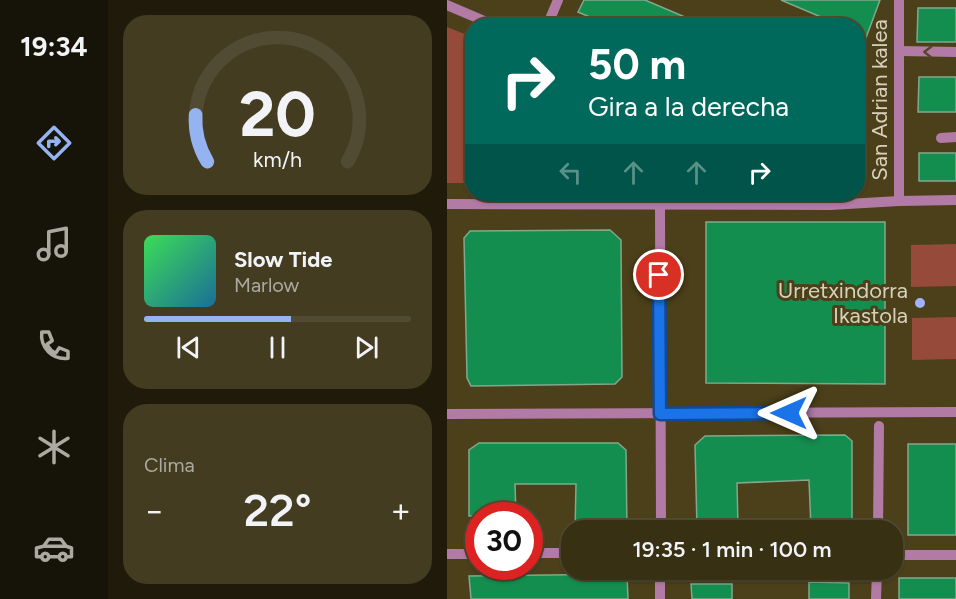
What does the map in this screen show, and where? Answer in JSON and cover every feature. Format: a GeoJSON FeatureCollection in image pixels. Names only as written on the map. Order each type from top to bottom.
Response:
{"type":"FeatureCollection","features":[{"type":"Feature","properties":{"kind":"street"},"geometry":{"type":"LineString","coordinates":[[550,18],[558,0]]}},
{"type":"Feature","properties":{"kind":"street","name":"San Adrian kalea"},"geometry":{"type":"LineString","coordinates":[[899,0],[899,201]]}},
{"type":"Feature","properties":{"kind":"street"},"geometry":{"type":"LineString","coordinates":[[447,5],[478,18]]}},
{"type":"Feature","properties":{"kind":"street"},"geometry":{"type":"LineString","coordinates":[[900,51],[956,52]]}},
{"type":"Feature","properties":{"kind":"street"},"geometry":{"type":"LineString","coordinates":[[941,138],[956,137]]}},
{"type":"Feature","properties":{"kind":"street"},"geometry":{"type":"LineString","coordinates":[[447,204],[831,205],[956,200]]}},
{"type":"Feature","properties":{"kind":"street"},"geometry":{"type":"LineString","coordinates":[[774,205],[782,201]]}},
{"type":"Feature","properties":{"kind":"street"},"geometry":{"type":"LineString","coordinates":[[824,201],[831,205]]}},
{"type":"Feature","properties":{"kind":"street"},"geometry":{"type":"LineString","coordinates":[[660,204],[661,520]]}},
{"type":"Feature","properties":{"kind":"street"},"geometry":{"type":"LineString","coordinates":[[447,414],[956,412]]}},
{"type":"Feature","properties":{"kind":"street"},"geometry":{"type":"LineString","coordinates":[[878,520],[879,426]]}},
{"type":"Feature","properties":{"kind":"street"},"geometry":{"type":"LineString","coordinates":[[543,553],[561,553]]}},
{"type":"Feature","properties":{"kind":"street"},"geometry":{"type":"LineString","coordinates":[[447,554],[465,554]]}},
{"type":"Feature","properties":{"kind":"street"},"geometry":{"type":"LineString","coordinates":[[903,555],[956,555]]}},
{"type":"Feature","properties":{"kind":"street"},"geometry":{"type":"LineString","coordinates":[[660,580],[660,599]]}},
{"type":"Feature","properties":{"kind":"street"},"geometry":{"type":"LineString","coordinates":[[876,599],[877,580]]}},
{"type":"Feature","properties":{"kind":"shaded area"},"geometry":{"type":"Polygon","coordinates":[[[447,27],[465,34],[465,183],[447,183],[447,27]]]}},
{"type":"Feature","properties":{"kind":"shaded area"},"geometry":{"type":"Polygon","coordinates":[[[956,244],[956,286],[911,287],[911,245],[956,244]]]}},
{"type":"Feature","properties":{"kind":"shaded area"},"geometry":{"type":"Polygon","coordinates":[[[956,317],[956,359],[912,360],[912,318],[956,317]]]}},
{"type":"Feature","properties":{"kind":"building"},"geometry":{"type":"Polygon","coordinates":[[[584,0],[645,0],[687,18],[592,18],[578,12],[584,0]]]}},
{"type":"Feature","properties":{"kind":"building"},"geometry":{"type":"Polygon","coordinates":[[[781,0],[880,0],[865,40],[865,18],[823,18],[781,0]]]}},
{"type":"Feature","properties":{"kind":"building"},"geometry":{"type":"Polygon","coordinates":[[[918,8],[956,8],[956,42],[917,42],[918,8]]]}},
{"type":"Feature","properties":{"kind":"building"},"geometry":{"type":"Polygon","coordinates":[[[919,77],[956,77],[956,112],[918,112],[919,77]]]}},
{"type":"Feature","properties":{"kind":"building"},"geometry":{"type":"Polygon","coordinates":[[[919,153],[956,153],[956,181],[919,181],[919,153]]]}},
{"type":"Feature","properties":{"kind":"building"},"geometry":{"type":"Polygon","coordinates":[[[706,222],[885,222],[885,384],[706,383],[706,222]]]}},
{"type":"Feature","properties":{"kind":"building"},"geometry":{"type":"Polygon","coordinates":[[[610,230],[621,240],[622,377],[615,384],[471,386],[467,378],[464,238],[470,231],[610,230]]]}},
{"type":"Feature","properties":{"kind":"building"},"geometry":{"type":"Polygon","coordinates":[[[845,435],[852,441],[852,520],[811,520],[809,480],[737,483],[738,520],[697,520],[695,445],[705,436],[845,435]]]}},
{"type":"Feature","properties":{"kind":"building"},"geometry":{"type":"Polygon","coordinates":[[[479,443],[618,443],[626,450],[627,520],[575,520],[576,484],[515,484],[516,502],[469,502],[469,450],[479,443]]]}},
{"type":"Feature","properties":{"kind":"building"},"geometry":{"type":"Polygon","coordinates":[[[908,444],[956,444],[956,535],[908,535],[908,444]]]}},
{"type":"Feature","properties":{"kind":"building"},"geometry":{"type":"Polygon","coordinates":[[[543,575],[561,575],[561,580],[627,580],[628,599],[471,599],[469,580],[543,580],[543,575]]]}},
{"type":"Feature","properties":{"kind":"building"},"geometry":{"type":"Polygon","coordinates":[[[903,578],[956,578],[956,599],[899,599],[899,580],[903,578]]]}},
{"type":"Feature","properties":{"kind":"building"},"geometry":{"type":"Polygon","coordinates":[[[809,582],[849,583],[849,599],[809,599],[809,582]]]}},
{"type":"Feature","properties":{"kind":"building"},"geometry":{"type":"Polygon","coordinates":[[[691,584],[732,584],[732,599],[692,599],[691,584]]]}},
{"type":"Feature","properties":{"kind":"place","name":"Urretxindorra Ikastola"},"geometry":{"type":"Point","coordinates":[920,303]}},
{"type":"Feature","properties":{"kind":"route"},"geometry":{"type":"LineString","coordinates":[[659,275],[660,414],[789,413]]}}]}
